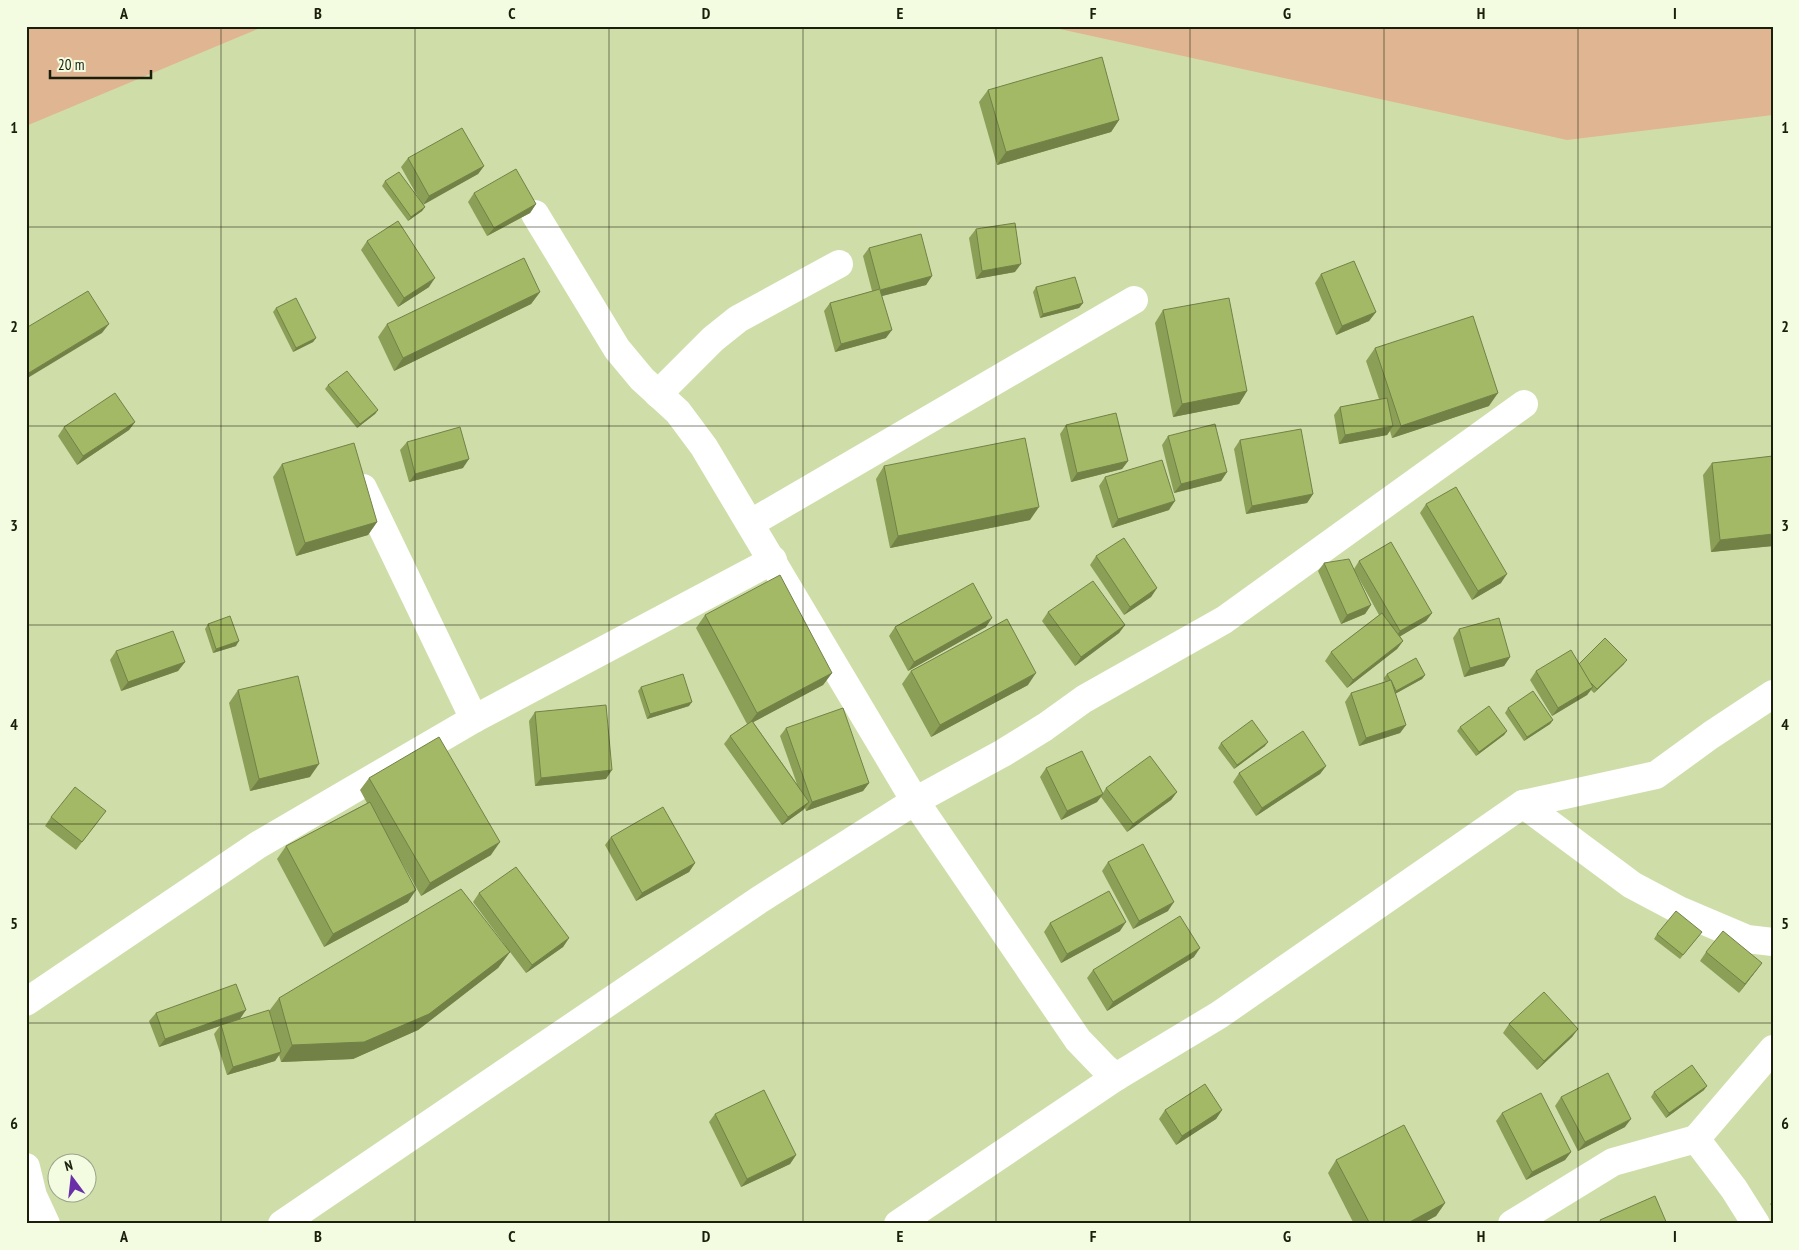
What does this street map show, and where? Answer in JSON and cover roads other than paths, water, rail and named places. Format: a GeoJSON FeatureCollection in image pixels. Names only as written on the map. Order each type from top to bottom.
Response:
{"type":"FeatureCollection","features":[{"type":"Feature","properties":{"kind":"street"},"geometry":{"type":"LineString","coordinates":[[535,214],[617,349],[642,379],[678,412],[704,447],[915,801],[1078,1040],[1116,1077]]}},
{"type":"Feature","properties":{"kind":"street"},"geometry":{"type":"LineString","coordinates":[[658,394],[713,339],[738,319],[839,264]]}},
{"type":"Feature","properties":{"kind":"street"},"geometry":{"type":"LineString","coordinates":[[751,523],[1134,300]]}},
{"type":"Feature","properties":{"kind":"street"},"geometry":{"type":"LineString","coordinates":[[282,1224],[759,900],[915,801],[1003,753],[1115,680],[1160,657],[1224,620],[1524,404]]}},
{"type":"Feature","properties":{"kind":"street"},"geometry":{"type":"LineString","coordinates":[[363,488],[474,719]]}},
{"type":"Feature","properties":{"kind":"street"},"geometry":{"type":"LineString","coordinates":[[26,1002],[258,845],[474,719],[773,560]]}},
{"type":"Feature","properties":{"kind":"street"},"geometry":{"type":"LineString","coordinates":[[898,1224],[1116,1077],[1219,1015],[1523,804],[1656,775],[1711,735],[1773,694]]}},
{"type":"Feature","properties":{"kind":"street"},"geometry":{"type":"LineString","coordinates":[[1523,804],[1640,889],[1681,911],[1747,939],[1773,942]]}},
{"type":"Feature","properties":{"kind":"street"},"geometry":{"type":"LineString","coordinates":[[1512,1224],[1613,1162],[1696,1139],[1773,1049]]}},
{"type":"Feature","properties":{"kind":"street"},"geometry":{"type":"LineString","coordinates":[[1696,1139],[1734,1189],[1756,1224]]}},
{"type":"Feature","properties":{"kind":"street"},"geometry":{"type":"LineString","coordinates":[[26,1167],[33,1196],[46,1224]]}}]}
